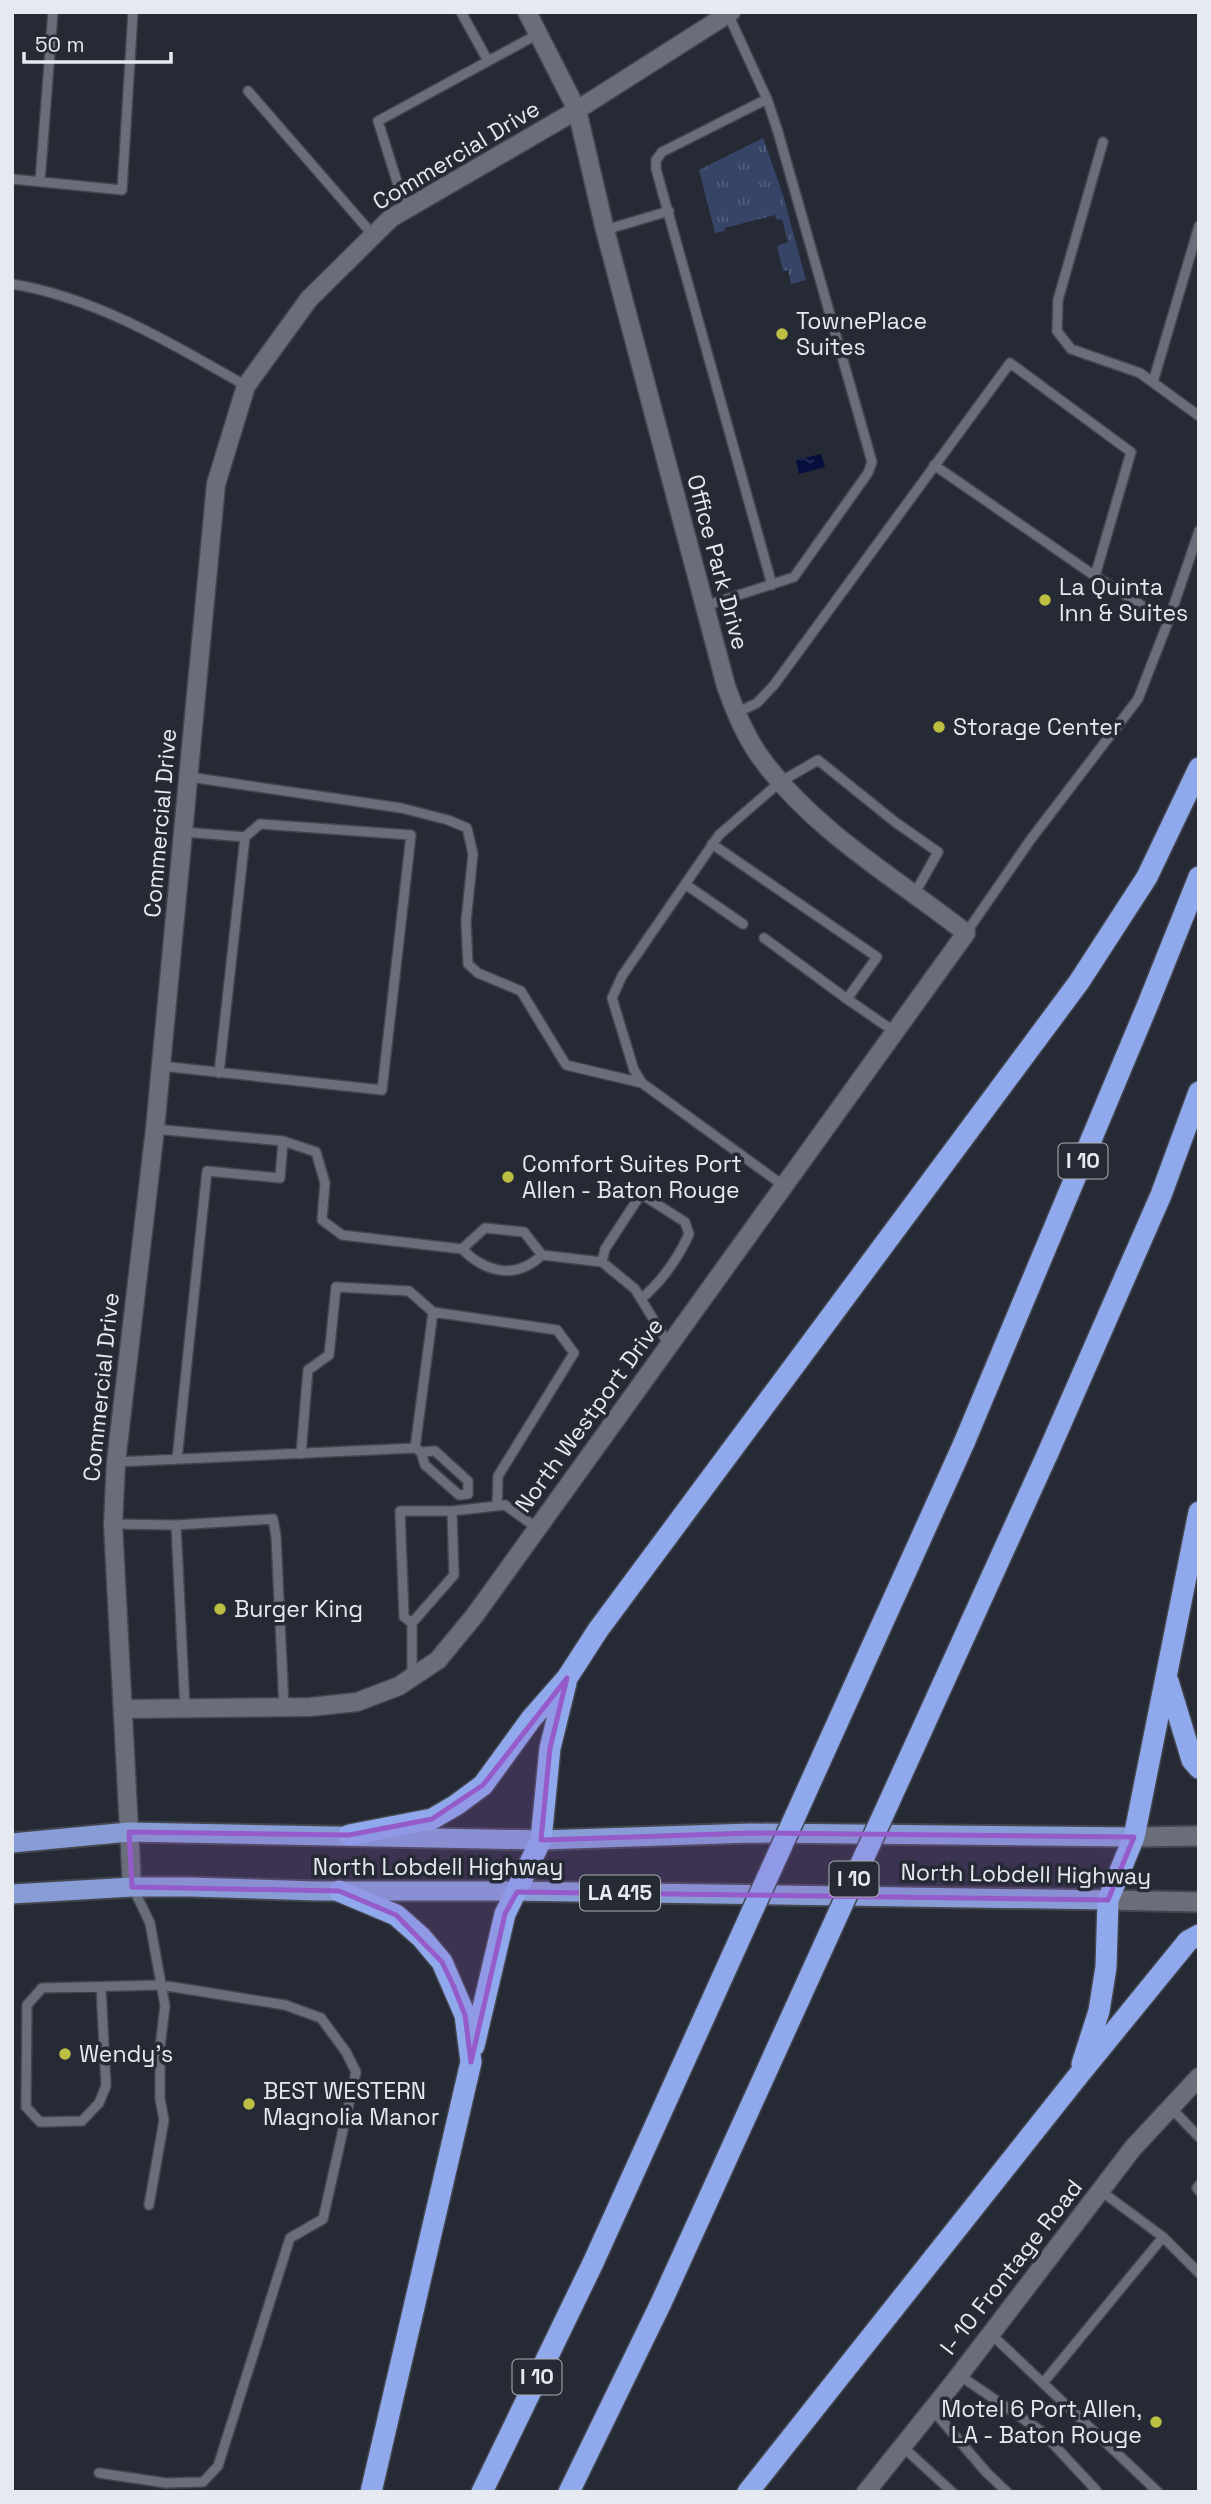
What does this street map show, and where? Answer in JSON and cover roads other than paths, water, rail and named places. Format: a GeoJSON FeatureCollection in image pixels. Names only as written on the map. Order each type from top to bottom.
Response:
{"type":"FeatureCollection","features":[{"type":"Feature","properties":{"kind":"highway"},"geometry":{"type":"LineString","coordinates":[[349,1835],[432,1819],[483,1786],[531,1719],[567,1678],[607,1619],[1079,982],[1147,877],[1199,768]]}},
{"type":"Feature","properties":{"kind":"highway","name":"I 10"},"geometry":{"type":"LineString","coordinates":[[482,2492],[593,2263],[964,1443],[1199,877]]}},
{"type":"Feature","properties":{"kind":"highway","name":"I 10"},"geometry":{"type":"LineString","coordinates":[[569,2492],[661,2303],[1047,1455],[1161,1195],[1199,1091]]}},
{"type":"Feature","properties":{"kind":"highway"},"geometry":{"type":"LineString","coordinates":[[1078,2076],[1099,2011],[1106,1967],[1108,1900],[1134,1837],[1199,1512]]}},
{"type":"Feature","properties":{"kind":"highway"},"geometry":{"type":"LineString","coordinates":[[371,2492],[505,1914],[541,1840],[550,1748],[567,1678]]}},
{"type":"Feature","properties":{"kind":"highway"},"geometry":{"type":"LineString","coordinates":[[1167,1678],[1192,1760],[1199,1768]]}},
{"type":"Feature","properties":{"kind":"highway","name":"North Lobdell Highway"},"geometry":{"type":"LineString","coordinates":[[12,1843],[129,1832],[541,1840],[751,1833],[1134,1837]]}},
{"type":"Feature","properties":{"kind":"highway","name":"North Lobdell Highway"},"geometry":{"type":"LineString","coordinates":[[12,1894],[132,1886],[1108,1900]]}},
{"type":"Feature","properties":{"kind":"highway"},"geometry":{"type":"LineString","coordinates":[[339,1891],[396,1915],[421,1937],[442,1962],[465,2015],[471,2062]]}},
{"type":"Feature","properties":{"kind":"highway"},"geometry":{"type":"LineString","coordinates":[[748,2492],[1078,2076],[1188,1941],[1199,1935]]}},
{"type":"Feature","properties":{"kind":"street","name":"Office Park Drive"},"geometry":{"type":"LineString","coordinates":[[527,12],[577,110],[605,230],[726,686],[736,713],[760,757],[812,815],[966,933]]}},
{"type":"Feature","properties":{"kind":"street","name":"Commercial Drive"},"geometry":{"type":"LineString","coordinates":[[132,1886],[113,1524],[116,1462],[155,1129],[216,484],[246,386],[309,299],[391,218],[577,110],[729,13]]}},
{"type":"Feature","properties":{"kind":"street","name":"North Westport Drive"},"geometry":{"type":"LineString","coordinates":[[124,1709],[284,1707],[356,1702],[399,1686],[438,1660],[475,1615],[966,933]]}},
{"type":"Feature","properties":{"kind":"street"},"geometry":{"type":"LineString","coordinates":[[1134,1837],[1199,1836]]}},
{"type":"Feature","properties":{"kind":"street","name":"North Lobdell Highway"},"geometry":{"type":"LineString","coordinates":[[1108,1900],[1199,1902]]}},
{"type":"Feature","properties":{"kind":"street","name":"I- 10 Frontage Road"},"geometry":{"type":"LineString","coordinates":[[866,2492],[1133,2148],[1199,2077]]}},
{"type":"Feature","properties":{"kind":"lane"},"geometry":{"type":"LineString","coordinates":[[40,181],[53,12]]}},
{"type":"Feature","properties":{"kind":"lane"},"geometry":{"type":"LineString","coordinates":[[12,179],[122,190],[133,12]]}},
{"type":"Feature","properties":{"kind":"lane"},"geometry":{"type":"LineString","coordinates":[[461,12],[488,61]]}},
{"type":"Feature","properties":{"kind":"lane"},"geometry":{"type":"LineString","coordinates":[[705,606],[794,577],[868,473],[872,463],[767,99],[729,13]]}},
{"type":"Feature","properties":{"kind":"lane"},"geometry":{"type":"LineString","coordinates":[[411,206],[399,188],[378,121],[538,34]]}},
{"type":"Feature","properties":{"kind":"lane"},"geometry":{"type":"LineString","coordinates":[[248,91],[373,235]]}},
{"type":"Feature","properties":{"kind":"lane"},"geometry":{"type":"LineString","coordinates":[[767,99],[662,152],[656,160],[656,169],[772,585]]}},
{"type":"Feature","properties":{"kind":"lane"},"geometry":{"type":"LineString","coordinates":[[1103,142],[1058,300],[1057,331],[1071,349],[1140,373],[1199,416]]}},
{"type":"Feature","properties":{"kind":"lane"},"geometry":{"type":"LineString","coordinates":[[605,230],[669,211]]}},
{"type":"Feature","properties":{"kind":"lane"},"geometry":{"type":"LineString","coordinates":[[1153,382],[1199,226]]}},
{"type":"Feature","properties":{"kind":"lane"},"geometry":{"type":"LineString","coordinates":[[12,284],[47,290],[149,331],[246,386]]}},
{"type":"Feature","properties":{"kind":"lane"},"geometry":{"type":"LineString","coordinates":[[736,713],[757,703],[774,685],[1010,363],[1131,452],[1095,576]]}},
{"type":"Feature","properties":{"kind":"lane"},"geometry":{"type":"LineString","coordinates":[[934,465],[1095,576],[1168,622]]}},
{"type":"Feature","properties":{"kind":"lane"},"geometry":{"type":"LineString","coordinates":[[966,933],[1031,839],[1138,699],[1199,531]]}},
{"type":"Feature","properties":{"kind":"lane"},"geometry":{"type":"LineString","coordinates":[[784,1186],[642,1083],[634,1070],[612,998],[622,976],[719,835],[780,782],[818,760],[895,822],[938,852],[915,893]]}},
{"type":"Feature","properties":{"kind":"lane"},"geometry":{"type":"LineString","coordinates":[[189,777],[401,808],[448,820],[467,828],[473,854],[466,921],[468,964],[478,973],[521,991],[566,1065],[642,1083]]}},
{"type":"Feature","properties":{"kind":"lane"},"geometry":{"type":"LineString","coordinates":[[161,1066],[219,1073],[382,1090],[411,835],[260,824],[245,837],[219,1073]]}},
{"type":"Feature","properties":{"kind":"lane"},"geometry":{"type":"LineString","coordinates":[[184,832],[245,837]]}},
{"type":"Feature","properties":{"kind":"lane"},"geometry":{"type":"LineString","coordinates":[[712,844],[877,957],[847,999]]}},
{"type":"Feature","properties":{"kind":"lane"},"geometry":{"type":"LineString","coordinates":[[685,884],[743,923]]}},
{"type":"Feature","properties":{"kind":"lane"},"geometry":{"type":"LineString","coordinates":[[764,938],[895,1032]]}},
{"type":"Feature","properties":{"kind":"lane"},"geometry":{"type":"LineString","coordinates":[[155,1129],[283,1141],[316,1152],[325,1183],[322,1220],[342,1236],[462,1249],[472,1259],[490,1269],[520,1270],[533,1264],[542,1255]]}},
{"type":"Feature","properties":{"kind":"lane"},"geometry":{"type":"LineString","coordinates":[[177,1459],[207,1171],[280,1178],[283,1141]]}},
{"type":"Feature","properties":{"kind":"lane"},"geometry":{"type":"LineString","coordinates":[[602,1262],[605,1249],[641,1194],[685,1222],[689,1234],[684,1246],[654,1289],[641,1299]]}},
{"type":"Feature","properties":{"kind":"lane"},"geometry":{"type":"LineString","coordinates":[[462,1249],[485,1228],[524,1232],[542,1255],[602,1262],[635,1289],[669,1345]]}},
{"type":"Feature","properties":{"kind":"lane"},"geometry":{"type":"LineString","coordinates":[[301,1454],[308,1370],[329,1355],[336,1287],[409,1291],[433,1312],[557,1329],[574,1353],[498,1476],[497,1506]]}},
{"type":"Feature","properties":{"kind":"lane"},"geometry":{"type":"LineString","coordinates":[[433,1312],[418,1450],[425,1465],[459,1496],[468,1494]]}},
{"type":"Feature","properties":{"kind":"lane"},"geometry":{"type":"LineString","coordinates":[[116,1462],[435,1451],[468,1481],[468,1494],[480,1508]]}},
{"type":"Feature","properties":{"kind":"lane"},"geometry":{"type":"LineString","coordinates":[[412,1623],[404,1617],[400,1511],[452,1511],[505,1505],[537,1528]]}},
{"type":"Feature","properties":{"kind":"lane"},"geometry":{"type":"LineString","coordinates":[[412,1678],[412,1623],[454,1574],[452,1511]]}},
{"type":"Feature","properties":{"kind":"lane"},"geometry":{"type":"LineString","coordinates":[[113,1524],[176,1525],[273,1519],[284,1707]]}},
{"type":"Feature","properties":{"kind":"lane"},"geometry":{"type":"LineString","coordinates":[[176,1525],[185,1708]]}},
{"type":"Feature","properties":{"kind":"lane"},"geometry":{"type":"LineString","coordinates":[[132,1886],[150,1923],[165,2006],[160,2047],[160,2099],[164,2120],[149,2205]]}},
{"type":"Feature","properties":{"kind":"lane"},"geometry":{"type":"LineString","coordinates":[[99,2473],[166,2483],[203,2482],[218,2466],[290,2238],[323,2219],[356,2072],[346,2052],[321,2018],[285,2005],[161,1985],[42,1988],[27,2005],[26,2107],[40,2122],[82,2121],[99,2104],[106,2085],[101,1987]]}},
{"type":"Feature","properties":{"kind":"lane"},"geometry":{"type":"LineString","coordinates":[[1170,2107],[1199,2137]]}},
{"type":"Feature","properties":{"kind":"lane"},"geometry":{"type":"LineString","coordinates":[[1199,2185],[1199,2191]]}},
{"type":"Feature","properties":{"kind":"lane"},"geometry":{"type":"LineString","coordinates":[[1101,2191],[1163,2237],[1199,2273]]}},
{"type":"Feature","properties":{"kind":"lane"},"geometry":{"type":"LineString","coordinates":[[1043,2384],[1163,2237]]}},
{"type":"Feature","properties":{"kind":"lane"},"geometry":{"type":"LineString","coordinates":[[990,2334],[1157,2492]]}},
{"type":"Feature","properties":{"kind":"lane"},"geometry":{"type":"LineString","coordinates":[[959,2375],[1041,2431],[1096,2490],[1094,2492]]}},
{"type":"Feature","properties":{"kind":"lane"},"geometry":{"type":"LineString","coordinates":[[932,2409],[986,2472],[1007,2492]]}},
{"type":"Feature","properties":{"kind":"lane"},"geometry":{"type":"LineString","coordinates":[[902,2446],[952,2492]]}},
{"type":"Feature","properties":{"kind":"water"},"geometry":{"type":"Polygon","coordinates":[[[821,454],[825,467],[799,474],[796,460],[821,454]]]}},
{"type":"Feature","properties":{"kind":"place","name":"TownePlace Suites"},"geometry":{"type":"Point","coordinates":[782,334]}},
{"type":"Feature","properties":{"kind":"place","name":"La Quinta Inn & Suites"},"geometry":{"type":"Point","coordinates":[1045,600]}},
{"type":"Feature","properties":{"kind":"place","name":"Storage Center"},"geometry":{"type":"Point","coordinates":[939,727]}},
{"type":"Feature","properties":{"kind":"place","name":"Comfort Suites Port Allen - Baton Rouge"},"geometry":{"type":"Point","coordinates":[508,1177]}},
{"type":"Feature","properties":{"kind":"place","name":"Burger King"},"geometry":{"type":"Point","coordinates":[220,1609]}},
{"type":"Feature","properties":{"kind":"place","name":"Wendy's"},"geometry":{"type":"Point","coordinates":[65,2054]}},
{"type":"Feature","properties":{"kind":"place","name":"BEST WESTERN Magnolia Manor"},"geometry":{"type":"Point","coordinates":[249,2104]}},
{"type":"Feature","properties":{"kind":"place","name":"Motel 6 Port Allen, LA - Baton Rouge"},"geometry":{"type":"Point","coordinates":[1156,2422]}}]}
